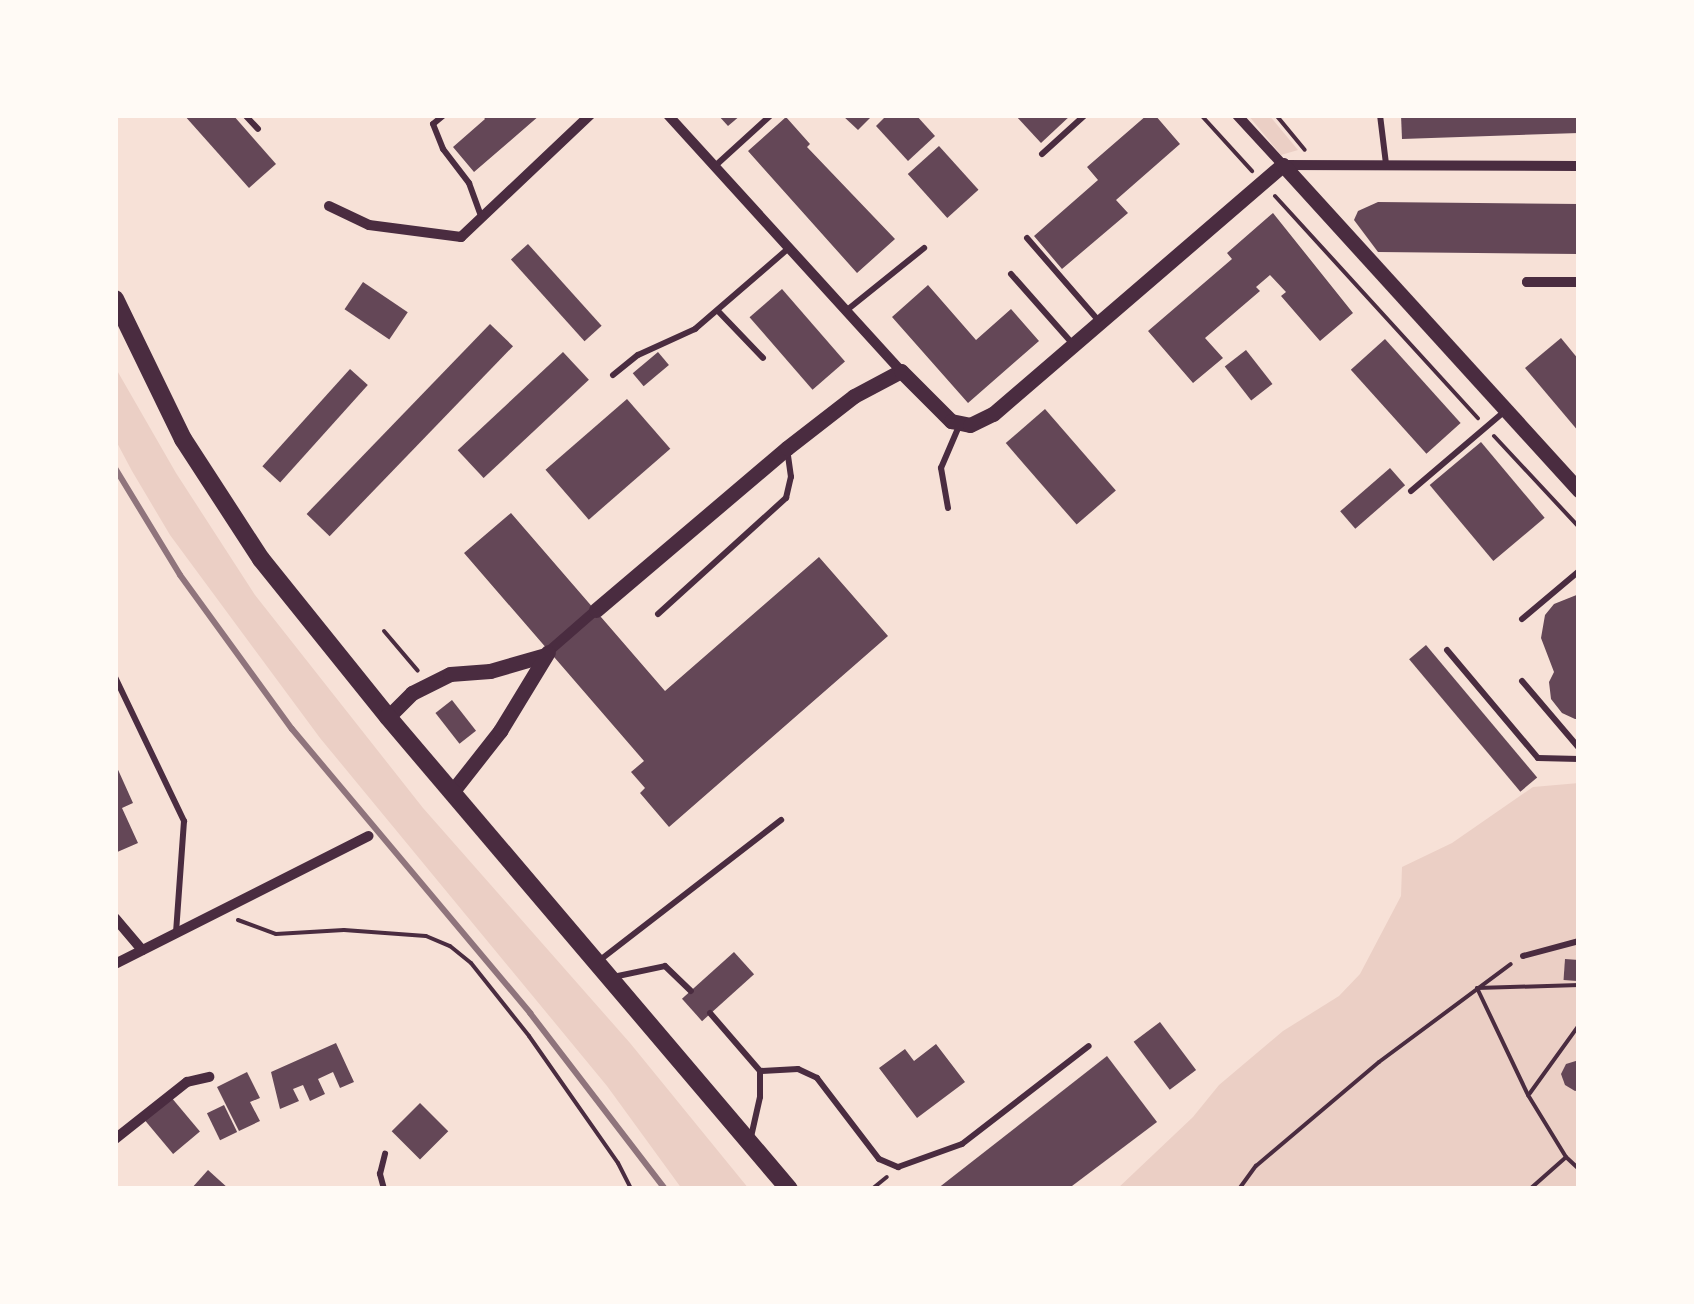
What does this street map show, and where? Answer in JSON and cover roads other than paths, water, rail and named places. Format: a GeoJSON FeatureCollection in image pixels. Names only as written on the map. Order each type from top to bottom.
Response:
{"type":"FeatureCollection","features":[{"type":"Feature","properties":{"kind":"main road"},"geometry":{"type":"LineString","coordinates":[[115,299],[183,439],[261,558],[388,717],[789,1189]]}},
{"type":"Feature","properties":{"kind":"street"},"geometry":{"type":"LineString","coordinates":[[329,206],[369,225],[461,237],[590,115]]}},
{"type":"Feature","properties":{"kind":"street"},"geometry":{"type":"LineString","coordinates":[[668,115],[901,371],[959,425],[970,425],[993,414],[1282,165],[1579,166]]}},
{"type":"Feature","properties":{"kind":"street"},"geometry":{"type":"LineString","coordinates":[[1237,115],[1579,490]]}},
{"type":"Feature","properties":{"kind":"street"},"geometry":{"type":"LineString","coordinates":[[1527,282],[1579,282]]}},
{"type":"Feature","properties":{"kind":"street"},"geometry":{"type":"LineString","coordinates":[[452,792],[500,731],[546,653],[786,448],[854,396],[901,371]]}},
{"type":"Feature","properties":{"kind":"street"},"geometry":{"type":"LineString","coordinates":[[388,717],[412,693],[450,674],[490,671],[546,653]]}},
{"type":"Feature","properties":{"kind":"street"},"geometry":{"type":"LineString","coordinates":[[115,964],[368,836]]}},
{"type":"Feature","properties":{"kind":"street"},"geometry":{"type":"LineString","coordinates":[[115,918],[142,950]]}},
{"type":"Feature","properties":{"kind":"street"},"geometry":{"type":"LineString","coordinates":[[115,1139],[187,1082],[209,1077]]}},
{"type":"Feature","properties":{"kind":"street"},"geometry":{"type":"LineString","coordinates":[[115,1116],[126,1127]]}},
{"type":"Feature","properties":{"kind":"lane"},"geometry":{"type":"LineString","coordinates":[[246,115],[258,129]]}},
{"type":"Feature","properties":{"kind":"lane"},"geometry":{"type":"LineString","coordinates":[[444,115],[433,124],[443,149],[469,183],[481,218]]}},
{"type":"Feature","properties":{"kind":"lane"},"geometry":{"type":"LineString","coordinates":[[715,166],[771,115]]}},
{"type":"Feature","properties":{"kind":"lane"},"geometry":{"type":"LineString","coordinates":[[1042,154],[1085,115]]}},
{"type":"Feature","properties":{"kind":"lane"},"geometry":{"type":"LineString","coordinates":[[1380,115],[1386,165]]}},
{"type":"Feature","properties":{"kind":"lane"},"geometry":{"type":"LineString","coordinates":[[1027,238],[1100,322]]}},
{"type":"Feature","properties":{"kind":"lane"},"geometry":{"type":"LineString","coordinates":[[614,375],[638,355],[696,329],[790,246]]}},
{"type":"Feature","properties":{"kind":"lane"},"geometry":{"type":"LineString","coordinates":[[847,310],[924,248]]}},
{"type":"Feature","properties":{"kind":"lane"},"geometry":{"type":"LineString","coordinates":[[1011,274],[1074,344]]}},
{"type":"Feature","properties":{"kind":"lane"},"geometry":{"type":"LineString","coordinates":[[718,310],[762,358]]}},
{"type":"Feature","properties":{"kind":"lane"},"geometry":{"type":"LineString","coordinates":[[1411,491],[1506,410]]}},
{"type":"Feature","properties":{"kind":"lane"},"geometry":{"type":"LineString","coordinates":[[948,508],[941,468],[959,425]]}},
{"type":"Feature","properties":{"kind":"lane"},"geometry":{"type":"LineString","coordinates":[[658,614],[786,498],[791,477],[786,448]]}},
{"type":"Feature","properties":{"kind":"lane"},"geometry":{"type":"LineString","coordinates":[[1522,619],[1579,571]]}},
{"type":"Feature","properties":{"kind":"lane"},"geometry":{"type":"LineString","coordinates":[[1447,650],[1538,758],[1579,759]]}},
{"type":"Feature","properties":{"kind":"lane"},"geometry":{"type":"LineString","coordinates":[[115,677],[184,822],[176,933]]}},
{"type":"Feature","properties":{"kind":"lane"},"geometry":{"type":"LineString","coordinates":[[1522,682],[1579,748]]}},
{"type":"Feature","properties":{"kind":"lane"},"geometry":{"type":"LineString","coordinates":[[598,962],[781,820]]}},
{"type":"Feature","properties":{"kind":"lane"},"geometry":{"type":"LineString","coordinates":[[1524,956],[1579,940]]}},
{"type":"Feature","properties":{"kind":"lane"},"geometry":{"type":"LineString","coordinates":[[612,977],[664,966],[691,991]]}},
{"type":"Feature","properties":{"kind":"lane"},"geometry":{"type":"LineString","coordinates":[[710,1013],[760,1071],[760,1096],[750,1140]]}},
{"type":"Feature","properties":{"kind":"lane"},"geometry":{"type":"LineString","coordinates":[[760,1071],[798,1069],[818,1078],[879,1159],[898,1167],[962,1144],[1089,1046]]}},
{"type":"Feature","properties":{"kind":"lane"},"geometry":{"type":"LineString","coordinates":[[384,1189],[380,1174],[385,1154]]}},
{"type":"Feature","properties":{"kind":"railway"},"geometry":{"type":"LineString","coordinates":[[115,468],[180,575],[292,729],[530,1013],[665,1189]]}}]}
